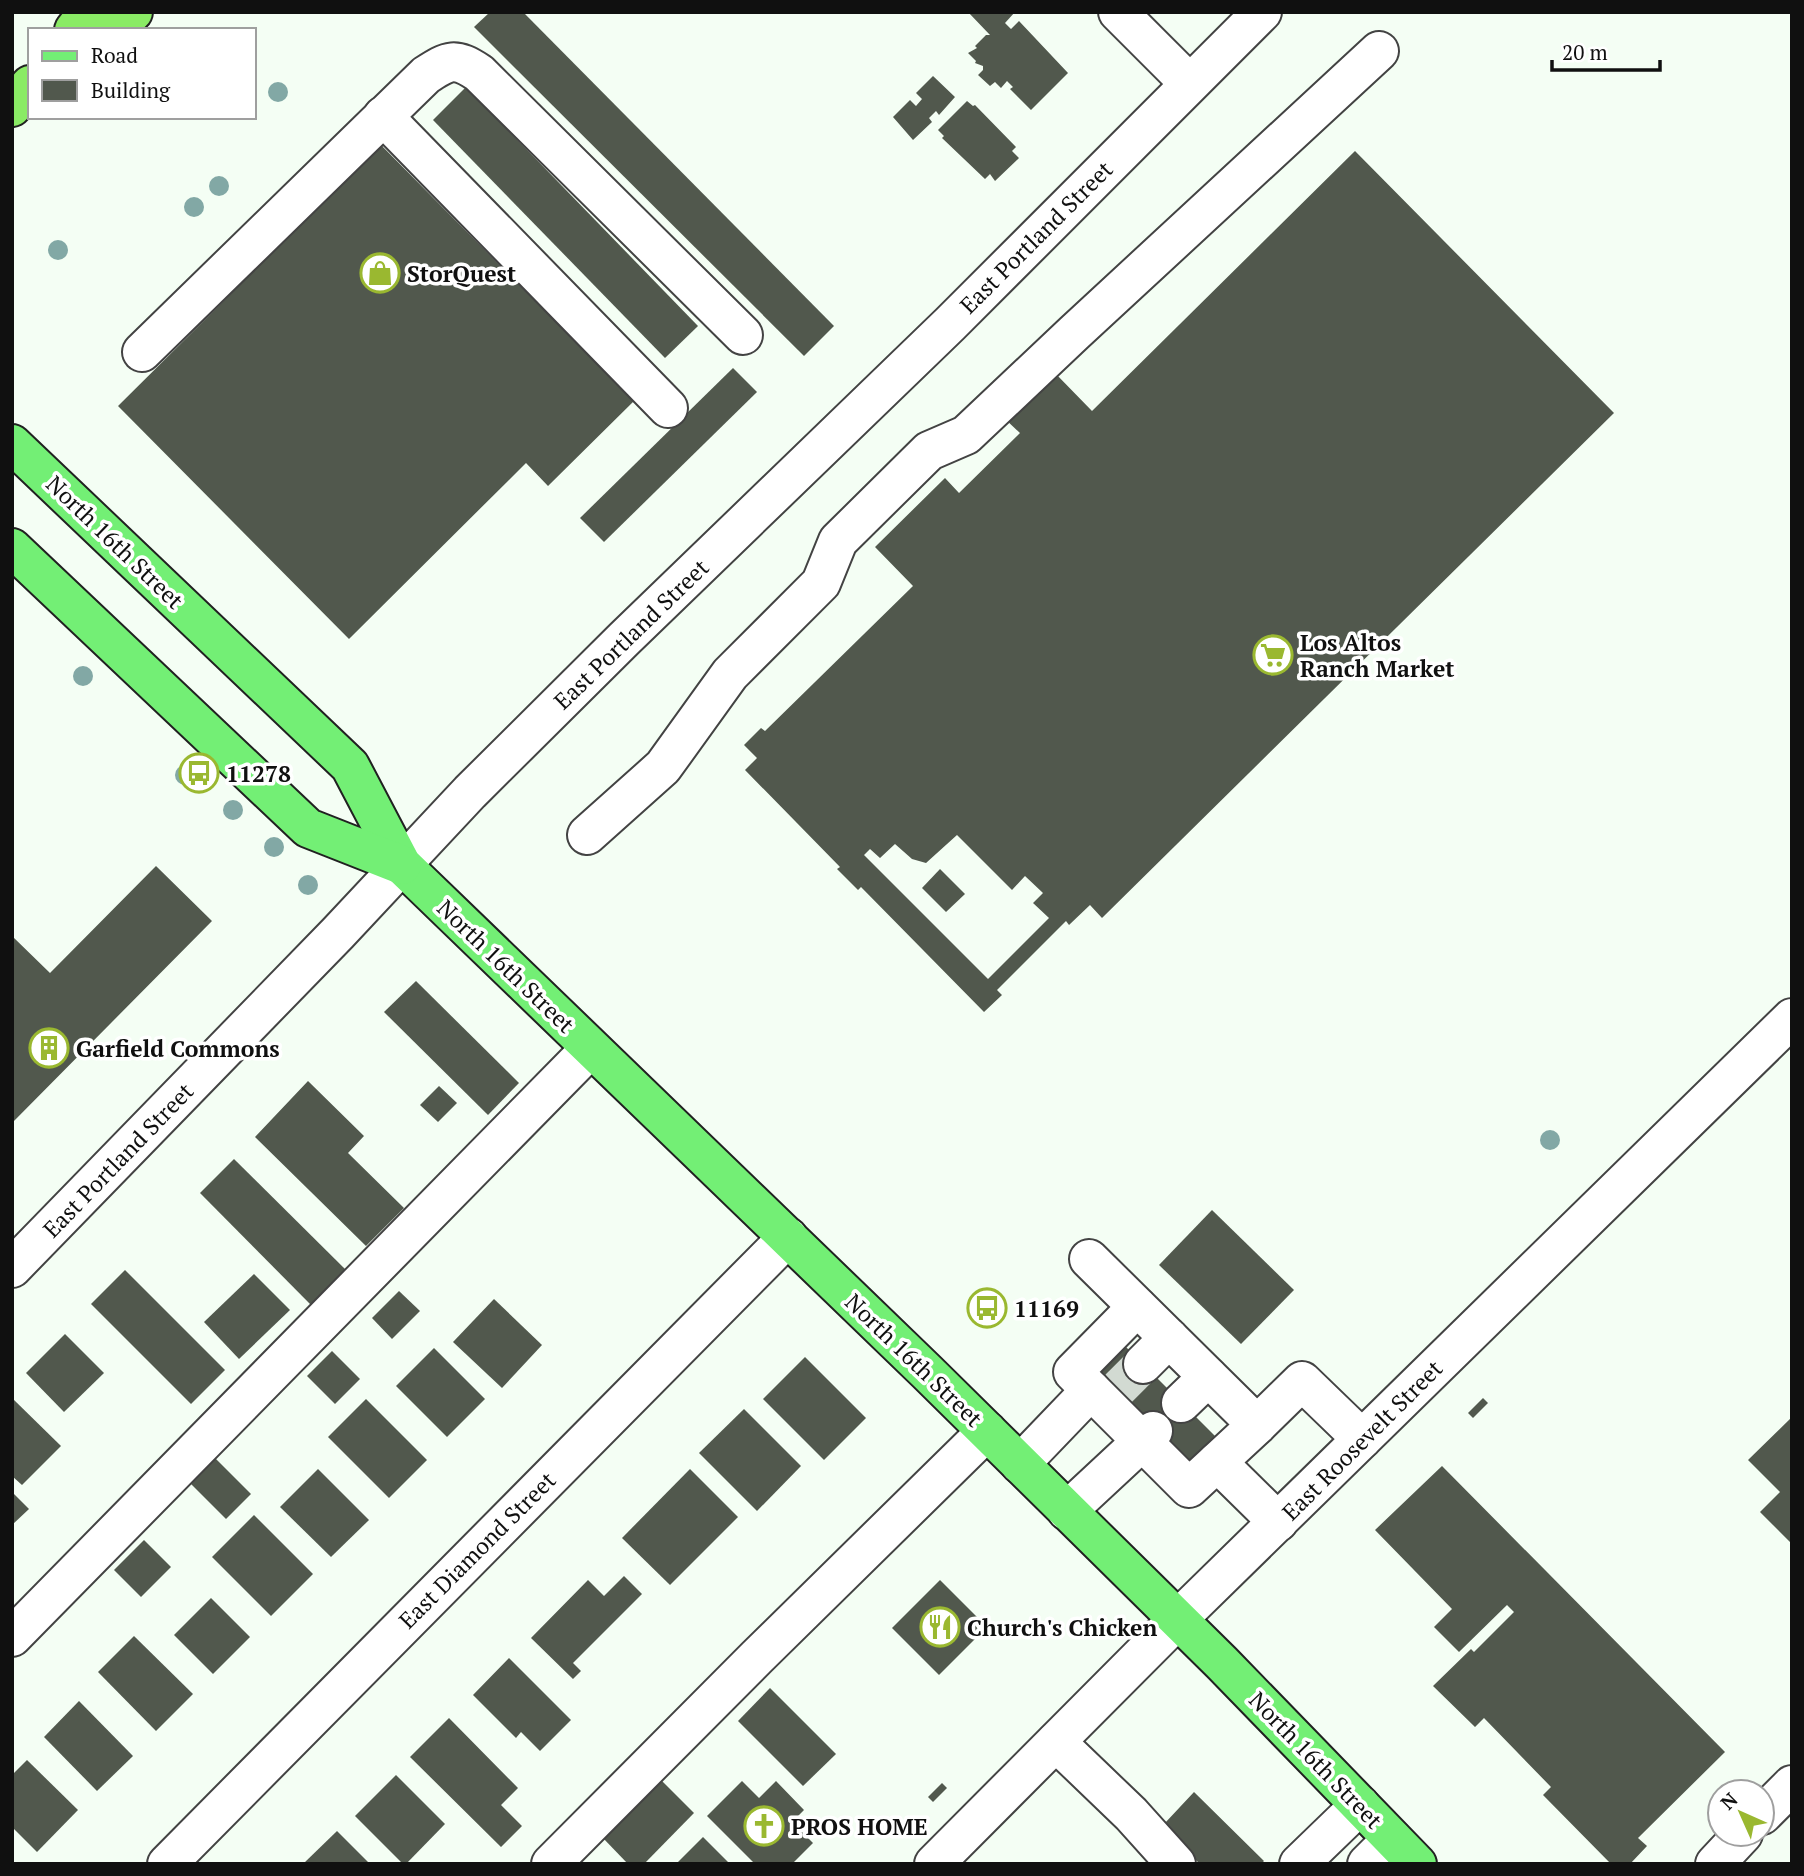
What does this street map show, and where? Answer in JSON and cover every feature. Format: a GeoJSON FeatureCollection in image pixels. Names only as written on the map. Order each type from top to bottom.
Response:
{"type":"FeatureCollection","features":[{"type":"Feature","properties":{"kind":"highway"},"geometry":{"type":"LineString","coordinates":[[76,28],[88,12]]}},
{"type":"Feature","properties":{"kind":"highway"},"geometry":{"type":"LineString","coordinates":[[115,28],[132,12]]}},
{"type":"Feature","properties":{"kind":"highway"},"geometry":{"type":"LineString","coordinates":[[12,107],[28,87]]}},
{"type":"Feature","properties":{"kind":"highway"},"geometry":{"type":"LineString","coordinates":[[12,119],[28,105]]}},
{"type":"Feature","properties":{"kind":"main road","name":"North 16th Street"},"geometry":{"type":"LineString","coordinates":[[12,444],[350,766],[402,864],[590,1049],[788,1237],[1177,1620],[1360,1805],[1392,1855]]}},
{"type":"Feature","properties":{"kind":"main road","name":"North 16th Street"},"geometry":{"type":"LineString","coordinates":[[12,548],[308,828],[402,864]]}},
{"type":"Feature","properties":{"kind":"street"},"geometry":{"type":"LineString","coordinates":[[1118,12],[1189,83]]}},
{"type":"Feature","properties":{"kind":"street","name":"East Portland Street"},"geometry":{"type":"LineString","coordinates":[[12,1268],[470,793],[605,658],[950,324],[1262,12]]}},
{"type":"Feature","properties":{"kind":"street"},"geometry":{"type":"LineString","coordinates":[[587,835],[663,767],[730,674],[821,583],[838,541],[929,451],[966,435],[1379,51]]}},
{"type":"Feature","properties":{"kind":"street"},"geometry":{"type":"LineString","coordinates":[[142,352],[426,75],[452,61],[464,63],[479,73],[743,335]]}},
{"type":"Feature","properties":{"kind":"street"},"geometry":{"type":"LineString","coordinates":[[383,116],[668,408]]}},
{"type":"Feature","properties":{"kind":"street","name":"East Roosevelt Street"},"geometry":{"type":"LineString","coordinates":[[934,1864],[1177,1620],[1792,1018]]}},
{"type":"Feature","properties":{"kind":"street"},"geometry":{"type":"LineString","coordinates":[[12,1637],[590,1049]]}},
{"type":"Feature","properties":{"kind":"street","name":"East Diamond Street"},"geometry":{"type":"LineString","coordinates":[[167,1864],[788,1237]]}},
{"type":"Feature","properties":{"kind":"street"},"geometry":{"type":"LineString","coordinates":[[1089,1259],[1169,1338],[1195,1390],[1257,1425]]}},
{"type":"Feature","properties":{"kind":"street"},"geometry":{"type":"LineString","coordinates":[[1137,1307],[1073,1372],[1148,1436],[1189,1488],[1302,1381],[1362,1439]]}},
{"type":"Feature","properties":{"kind":"street"},"geometry":{"type":"LineString","coordinates":[[1143,1364],[1169,1338]]}},
{"type":"Feature","properties":{"kind":"street"},"geometry":{"type":"LineString","coordinates":[[1020,1464],[1103,1395]]}},
{"type":"Feature","properties":{"kind":"street"},"geometry":{"type":"LineString","coordinates":[[551,1864],[987,1432]]}},
{"type":"Feature","properties":{"kind":"street"},"geometry":{"type":"LineString","coordinates":[[1067,1511],[1148,1436]]}},
{"type":"Feature","properties":{"kind":"street"},"geometry":{"type":"LineString","coordinates":[[1217,1462],[1278,1522]]}},
{"type":"Feature","properties":{"kind":"street"},"geometry":{"type":"LineString","coordinates":[[1056,1742],[1131,1814],[1176,1864]]}},
{"type":"Feature","properties":{"kind":"street"},"geometry":{"type":"LineString","coordinates":[[1776,1801],[1792,1785]]}},
{"type":"Feature","properties":{"kind":"street"},"geometry":{"type":"LineString","coordinates":[[1299,1864],[1360,1805]]}},
{"type":"Feature","properties":{"kind":"street"},"geometry":{"type":"LineString","coordinates":[[1715,1864],[1730,1848]]}},
{"type":"Feature","properties":{"kind":"building"},"geometry":{"type":"Polygon","coordinates":[[[490,12],[523,12],[834,326],[804,356],[474,27],[490,12]]]}},
{"type":"Feature","properties":{"kind":"building"},"geometry":{"type":"Polygon","coordinates":[[[968,12],[1015,12],[1005,23],[1011,29],[1019,21],[1068,73],[1031,110],[1010,89],[1013,87],[1007,81],[1001,88],[995,82],[990,86],[978,75],[983,66],[975,63],[968,53],[977,48],[975,46],[986,35],[990,35],[968,12]]]}},
{"type":"Feature","properties":{"kind":"building"},"geometry":{"type":"Polygon","coordinates":[[[933,76],[955,97],[939,115],[936,111],[929,118],[932,122],[913,140],[893,117],[910,100],[916,106],[922,99],[916,93],[933,76]]]}},
{"type":"Feature","properties":{"kind":"building"},"geometry":{"type":"Polygon","coordinates":[[[466,87],[698,326],[665,358],[433,120],[466,87]]]}},
{"type":"Feature","properties":{"kind":"building"},"geometry":{"type":"Polygon","coordinates":[[[967,101],[975,105],[1016,147],[1012,151],[1019,158],[995,181],[990,174],[985,179],[942,138],[944,136],[938,130],[967,101]]]}},
{"type":"Feature","properties":{"kind":"building","name":"StorQuest"},"geometry":{"type":"Polygon","coordinates":[[[381,145],[634,401],[548,486],[526,463],[349,639],[118,406],[381,145]]]}},
{"type":"Feature","properties":{"kind":"building"},"geometry":{"type":"Polygon","coordinates":[[[1355,151],[1614,413],[1102,918],[1090,905],[1069,925],[1066,921],[997,990],[1002,995],[984,1012],[861,887],[858,890],[837,869],[840,867],[745,770],[757,758],[744,745],[761,728],[765,731],[913,586],[875,547],[945,478],[959,493],[1020,433],[1004,418],[1054,372],[1092,411],[1355,151]],[[957,835],[926,863],[912,859],[895,844],[880,858],[870,849],[864,855],[988,979],[1049,918],[1033,903],[1043,893],[1025,876],[1012,890],[957,835]]]}},
{"type":"Feature","properties":{"kind":"building"},"geometry":{"type":"Polygon","coordinates":[[[733,368],[757,392],[604,542],[580,518],[733,368]]]}},
{"type":"Feature","properties":{"kind":"building"},"geometry":{"type":"Polygon","coordinates":[[[197,765],[213,780],[207,786],[191,771],[197,765]]]}},
{"type":"Feature","properties":{"kind":"building","name":"Garfield Commons"},"geometry":{"type":"Polygon","coordinates":[[[156,866],[212,921],[12,1123],[12,936],[50,973],[156,866]]]}},
{"type":"Feature","properties":{"kind":"building"},"geometry":{"type":"Polygon","coordinates":[[[940,869],[965,894],[946,912],[922,888],[940,869]]]}},
{"type":"Feature","properties":{"kind":"building"},"geometry":{"type":"Polygon","coordinates":[[[416,981],[519,1083],[488,1115],[384,1012],[416,981]]]}},
{"type":"Feature","properties":{"kind":"building"},"geometry":{"type":"Polygon","coordinates":[[[308,1081],[364,1136],[348,1153],[404,1208],[366,1246],[255,1137],[308,1081]]]}},
{"type":"Feature","properties":{"kind":"building"},"geometry":{"type":"Polygon","coordinates":[[[439,1086],[457,1103],[438,1122],[420,1105],[439,1086]]]}},
{"type":"Feature","properties":{"kind":"building"},"geometry":{"type":"Polygon","coordinates":[[[234,1159],[347,1271],[312,1306],[200,1193],[234,1159]]]}},
{"type":"Feature","properties":{"kind":"building"},"geometry":{"type":"Polygon","coordinates":[[[1212,1210],[1294,1290],[1241,1344],[1159,1265],[1212,1210]]]}},
{"type":"Feature","properties":{"kind":"building"},"geometry":{"type":"Polygon","coordinates":[[[125,1270],[225,1370],[191,1404],[91,1304],[125,1270]]]}},
{"type":"Feature","properties":{"kind":"building"},"geometry":{"type":"Polygon","coordinates":[[[254,1274],[290,1310],[239,1359],[204,1322],[254,1274]]]}},
{"type":"Feature","properties":{"kind":"building"},"geometry":{"type":"Polygon","coordinates":[[[399,1291],[420,1311],[392,1339],[372,1318],[399,1291]]]}},
{"type":"Feature","properties":{"kind":"building"},"geometry":{"type":"Polygon","coordinates":[[[494,1299],[542,1345],[502,1388],[453,1342],[494,1299]]]}},
{"type":"Feature","properties":{"kind":"building"},"geometry":{"type":"Polygon","coordinates":[[[984,1300],[1000,1316],[994,1321],[979,1306],[984,1300]]]}},
{"type":"Feature","properties":{"kind":"building"},"geometry":{"type":"Polygon","coordinates":[[[65,1334],[104,1373],[64,1412],[26,1373],[65,1334]]]}},
{"type":"Feature","properties":{"kind":"building"},"geometry":{"type":"Polygon","coordinates":[[[1120,1341],[1215,1436],[1186,1465],[1091,1370],[1120,1341]]]}},
{"type":"Feature","properties":{"kind":"building"},"geometry":{"type":"Polygon","coordinates":[[[434,1348],[485,1399],[447,1437],[396,1386],[434,1348]]]}},
{"type":"Feature","properties":{"kind":"building"},"geometry":{"type":"Polygon","coordinates":[[[332,1351],[360,1379],[335,1404],[307,1376],[332,1351]]]}},
{"type":"Feature","properties":{"kind":"building"},"geometry":{"type":"Polygon","coordinates":[[[805,1357],[866,1418],[824,1460],[763,1399],[805,1357]]]}},
{"type":"Feature","properties":{"kind":"building"},"geometry":{"type":"Polygon","coordinates":[[[12,1398],[61,1446],[22,1485],[12,1476],[12,1398]]]}},
{"type":"Feature","properties":{"kind":"building"},"geometry":{"type":"Polygon","coordinates":[[[1483,1398],[1488,1403],[1473,1418],[1468,1413],[1483,1398]]]}},
{"type":"Feature","properties":{"kind":"building"},"geometry":{"type":"Polygon","coordinates":[[[366,1399],[427,1460],[389,1498],[328,1437],[366,1399]]]}},
{"type":"Feature","properties":{"kind":"building"},"geometry":{"type":"Polygon","coordinates":[[[744,1409],[801,1466],[757,1511],[699,1453],[744,1409]]]}},
{"type":"Feature","properties":{"kind":"building"},"geometry":{"type":"Polygon","coordinates":[[[1792,1417],[1792,1544],[1760,1512],[1780,1492],[1748,1460],[1792,1417]]]}},
{"type":"Feature","properties":{"kind":"building"},"geometry":{"type":"Polygon","coordinates":[[[211,1454],[251,1494],[226,1519],[186,1479],[211,1454]]]}},
{"type":"Feature","properties":{"kind":"building"},"geometry":{"type":"Polygon","coordinates":[[[1442,1466],[1725,1752],[1638,1838],[1647,1846],[1630,1864],[1611,1864],[1543,1795],[1551,1787],[1484,1718],[1475,1727],[1433,1686],[1471,1649],[1474,1652],[1514,1612],[1507,1605],[1459,1652],[1434,1627],[1452,1609],[1375,1530],[1442,1466]]]}},
{"type":"Feature","properties":{"kind":"building"},"geometry":{"type":"Polygon","coordinates":[[[318,1469],[369,1520],[331,1557],[280,1507],[318,1469]]]}},
{"type":"Feature","properties":{"kind":"building"},"geometry":{"type":"Polygon","coordinates":[[[690,1469],[738,1517],[670,1585],[622,1538],[690,1469]]]}},
{"type":"Feature","properties":{"kind":"building"},"geometry":{"type":"Polygon","coordinates":[[[12,1492],[29,1509],[12,1525],[12,1492]]]}},
{"type":"Feature","properties":{"kind":"building"},"geometry":{"type":"Polygon","coordinates":[[[254,1515],[313,1574],[271,1616],[212,1557],[254,1515]]]}},
{"type":"Feature","properties":{"kind":"building"},"geometry":{"type":"Polygon","coordinates":[[[144,1540],[171,1567],[141,1597],[114,1570],[144,1540]]]}},
{"type":"Feature","properties":{"kind":"building"},"geometry":{"type":"Polygon","coordinates":[[[624,1576],[642,1594],[573,1663],[581,1671],[573,1679],[531,1638],[588,1580],[604,1596],[624,1576]]]}},
{"type":"Feature","properties":{"kind":"building","name":"Church's Chicken"},"geometry":{"type":"Polygon","coordinates":[[[940,1580],[987,1627],[939,1675],[892,1628],[940,1580]]]}},
{"type":"Feature","properties":{"kind":"building"},"geometry":{"type":"Polygon","coordinates":[[[211,1598],[250,1637],[213,1674],[174,1635],[211,1598]]]}},
{"type":"Feature","properties":{"kind":"building"},"geometry":{"type":"Polygon","coordinates":[[[134,1636],[193,1694],[156,1731],[98,1672],[134,1636]]]}},
{"type":"Feature","properties":{"kind":"building"},"geometry":{"type":"Polygon","coordinates":[[[509,1658],[571,1720],[540,1751],[521,1732],[516,1738],[473,1695],[509,1658]]]}},
{"type":"Feature","properties":{"kind":"building"},"geometry":{"type":"Polygon","coordinates":[[[770,1688],[836,1754],[803,1786],[738,1721],[770,1688]]]}},
{"type":"Feature","properties":{"kind":"building"},"geometry":{"type":"Polygon","coordinates":[[[79,1701],[133,1756],[97,1791],[44,1737],[79,1701]]]}},
{"type":"Feature","properties":{"kind":"building"},"geometry":{"type":"Polygon","coordinates":[[[449,1718],[518,1788],[501,1805],[522,1826],[501,1847],[410,1757],[449,1718]]]}},
{"type":"Feature","properties":{"kind":"building"},"geometry":{"type":"Polygon","coordinates":[[[27,1760],[78,1810],[37,1852],[12,1827],[12,1775],[27,1760]]]}},
{"type":"Feature","properties":{"kind":"building"},"geometry":{"type":"Polygon","coordinates":[[[396,1775],[445,1824],[406,1864],[355,1816],[396,1775]]]}},
{"type":"Feature","properties":{"kind":"building"},"geometry":{"type":"Polygon","coordinates":[[[660,1779],[694,1813],[644,1864],[628,1864],[602,1837],[660,1779]]]}},
{"type":"Feature","properties":{"kind":"building"},"geometry":{"type":"Polygon","coordinates":[[[742,1781],[759,1798],[776,1781],[804,1810],[792,1822],[813,1843],[792,1864],[755,1864],[707,1816],[742,1781]]]}},
{"type":"Feature","properties":{"kind":"building"},"geometry":{"type":"Polygon","coordinates":[[[942,1783],[947,1788],[933,1802],[928,1797],[942,1783]]]}},
{"type":"Feature","properties":{"kind":"building"},"geometry":{"type":"Polygon","coordinates":[[[1194,1792],[1264,1861],[1261,1864],[1200,1864],[1177,1842],[1180,1838],[1165,1823],[1194,1792]]]}},
{"type":"Feature","properties":{"kind":"building"},"geometry":{"type":"Polygon","coordinates":[[[337,1831],[370,1864],[303,1864],[337,1831]]]}},
{"type":"Feature","properties":{"kind":"building"},"geometry":{"type":"Polygon","coordinates":[[[703,1837],[730,1864],[676,1864],[703,1837]]]}},
{"type":"Feature","properties":{"kind":"tunnel"},"geometry":{"type":"LineString","coordinates":[[1114,1393],[1143,1364]]}},
{"type":"Feature","properties":{"kind":"place","name":"StorQuest"},"geometry":{"type":"Point","coordinates":[380,273]}},
{"type":"Feature","properties":{"kind":"place","name":"Los Altos Ranch Market"},"geometry":{"type":"Point","coordinates":[1273,655]}},
{"type":"Feature","properties":{"kind":"place","name":"11278"},"geometry":{"type":"Point","coordinates":[199,773]}},
{"type":"Feature","properties":{"kind":"place","name":"Garfield Commons"},"geometry":{"type":"Point","coordinates":[49,1048]}},
{"type":"Feature","properties":{"kind":"place","name":"11169"},"geometry":{"type":"Point","coordinates":[987,1308]}},
{"type":"Feature","properties":{"kind":"place","name":"Church's Chicken"},"geometry":{"type":"Point","coordinates":[940,1627]}},
{"type":"Feature","properties":{"kind":"place","name":"PROS HOME"},"geometry":{"type":"Point","coordinates":[764,1826]}}]}
